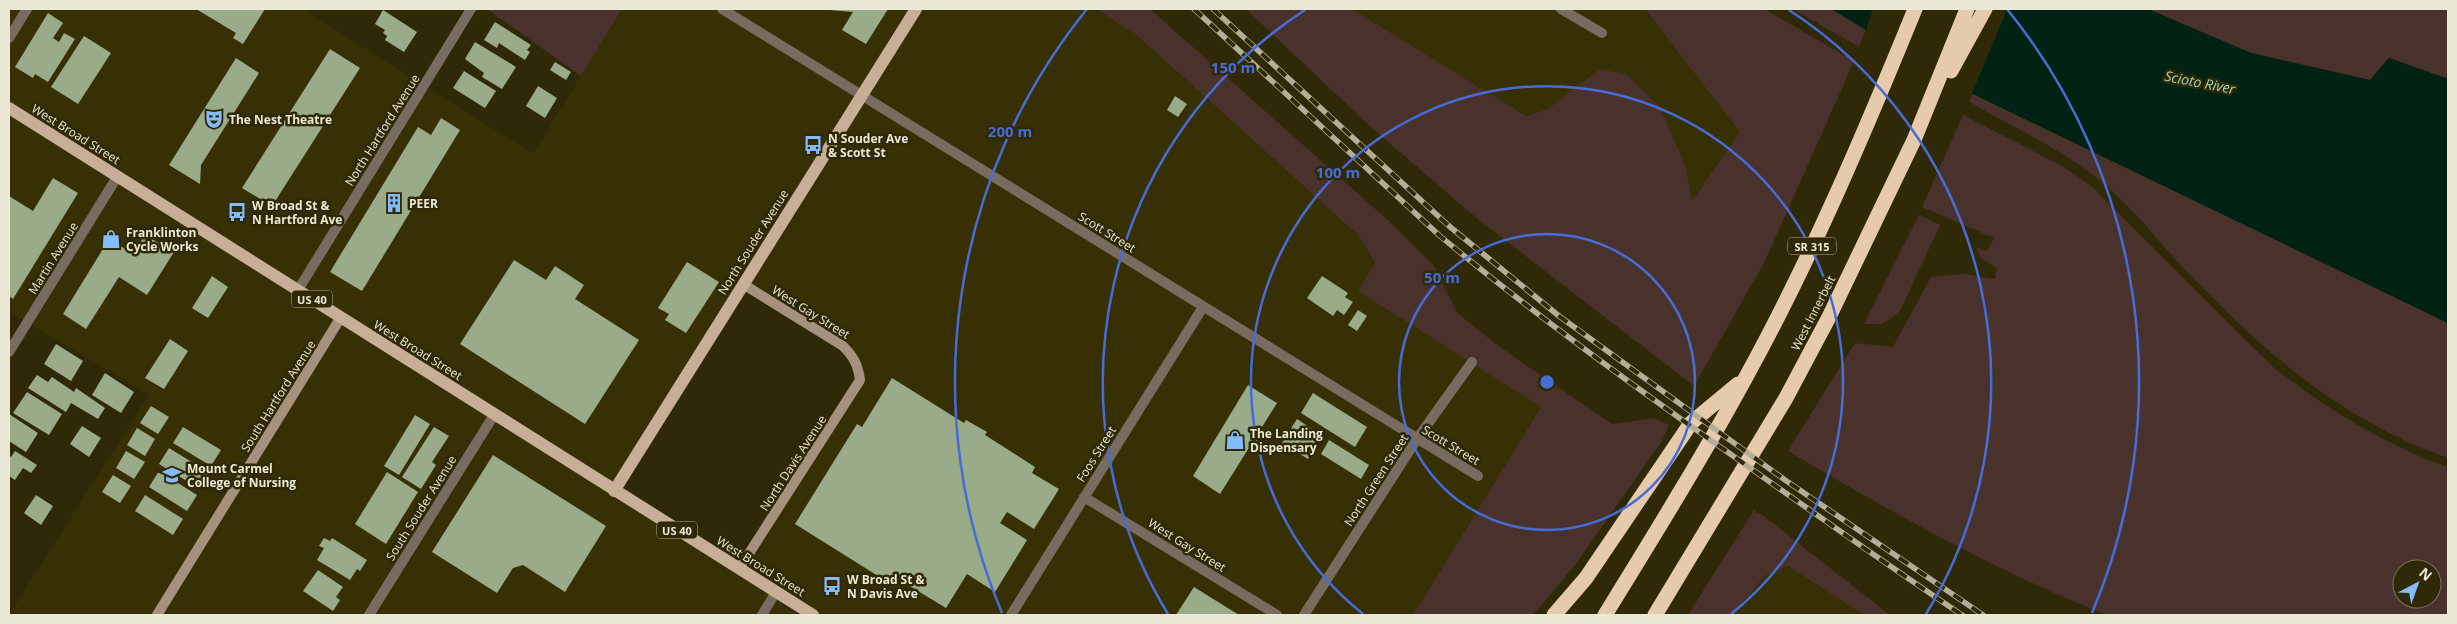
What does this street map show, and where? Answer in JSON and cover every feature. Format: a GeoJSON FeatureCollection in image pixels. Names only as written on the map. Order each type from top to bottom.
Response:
{"type":"FeatureCollection","features":[{"type":"Feature","properties":{"kind":"highway"},"geometry":{"type":"LineString","coordinates":[[1872,113],[1905,9]]}},
{"type":"Feature","properties":{"kind":"highway","name":"SR 315"},"geometry":{"type":"LineString","coordinates":[[1605,615],[1673,505],[1746,377],[1812,248],[1872,113],[1915,9]]}},
{"type":"Feature","properties":{"kind":"highway","name":"West Innerbelt"},"geometry":{"type":"LineString","coordinates":[[1655,615],[1786,398],[1829,317],[1914,140],[1967,9]]}},
{"type":"Feature","properties":{"kind":"highway"},"geometry":{"type":"LineString","coordinates":[[1914,140],[1985,9]]}},
{"type":"Feature","properties":{"kind":"highway"},"geometry":{"type":"LineString","coordinates":[[1554,615],[1586,578],[1692,423],[1746,377]]}},
{"type":"Feature","properties":{"kind":"main road","name":"North Souder Avenue"},"geometry":{"type":"LineString","coordinates":[[614,490],[916,9]]}},
{"type":"Feature","properties":{"kind":"main road","name":"West Broad Street"},"geometry":{"type":"LineString","coordinates":[[9,108],[813,615]]}},
{"type":"Feature","properties":{"kind":"street"},"geometry":{"type":"LineString","coordinates":[[9,38],[27,9]]}},
{"type":"Feature","properties":{"kind":"street","name":"North Hartford Avenue"},"geometry":{"type":"LineString","coordinates":[[298,290],[471,9]]}},
{"type":"Feature","properties":{"kind":"street","name":"Scott Street"},"geometry":{"type":"LineString","coordinates":[[722,9],[1478,476]]}},
{"type":"Feature","properties":{"kind":"street"},"geometry":{"type":"LineString","coordinates":[[1561,9],[1602,33]]}},
{"type":"Feature","properties":{"kind":"street","name":"Martin Avenue"},"geometry":{"type":"LineString","coordinates":[[9,352],[118,177]]}},
{"type":"Feature","properties":{"kind":"street","name":"West Gay Street"},"geometry":{"type":"LineString","coordinates":[[743,284],[843,346],[853,356],[858,368]]}},
{"type":"Feature","properties":{"kind":"street","name":"Foos Street"},"geometry":{"type":"LineString","coordinates":[[1011,615],[1204,307]]}},
{"type":"Feature","properties":{"kind":"street","name":"South Hartford Avenue"},"geometry":{"type":"LineString","coordinates":[[157,615],[341,317]]}},
{"type":"Feature","properties":{"kind":"street","name":"North Green Street"},"geometry":{"type":"LineString","coordinates":[[1304,615],[1417,440],[1472,362]]}},
{"type":"Feature","properties":{"kind":"street","name":"North Davis Avenue"},"geometry":{"type":"LineString","coordinates":[[739,569],[855,391],[860,380],[858,368]]}},
{"type":"Feature","properties":{"kind":"street","name":"South Souder Avenue"},"geometry":{"type":"LineString","coordinates":[[369,615],[494,414]]}},
{"type":"Feature","properties":{"kind":"street","name":"West Gay Street"},"geometry":{"type":"LineString","coordinates":[[1084,497],[1277,615]]}},
{"type":"Feature","properties":{"kind":"street"},"geometry":{"type":"LineString","coordinates":[[762,615],[776,592]]}},
{"type":"Feature","properties":{"kind":"shaded area"},"geometry":{"type":"Polygon","coordinates":[[[9,9],[302,9],[533,154],[622,9],[1097,9],[1140,38],[1359,236],[1375,263],[1359,291],[1541,407],[1413,615],[9,615],[149,395],[9,311],[9,9]],[[743,284],[614,490],[739,569],[860,379],[853,356],[743,284]]]}},
{"type":"Feature","properties":{"kind":"shaded area"},"geometry":{"type":"Polygon","coordinates":[[[487,9],[622,9],[581,76],[487,9]]]}},
{"type":"Feature","properties":{"kind":"shaded area"},"geometry":{"type":"Polygon","coordinates":[[[1097,9],[1150,9],[1391,223],[1434,266],[1457,313],[1501,348],[1612,424],[1654,418],[1669,425],[1662,441],[1575,565],[1533,615],[1413,615],[1541,407],[1358,291],[1375,263],[1359,236],[1140,38],[1097,9]]]}},
{"type":"Feature","properties":{"kind":"shaded area"},"geometry":{"type":"Polygon","coordinates":[[[1246,9],[1352,9],[1526,116],[1548,109],[1600,69],[1626,74],[1660,107],[1686,168],[1692,201],[1740,132],[1645,9],[1764,9],[1854,61],[1765,261],[1694,386],[1479,220],[1372,128],[1246,9]]]}},
{"type":"Feature","properties":{"kind":"shaded area"},"geometry":{"type":"Polygon","coordinates":[[[1352,9],[1645,9],[1741,132],[1692,201],[1686,168],[1600,69],[1548,109],[1526,116],[1352,9]]]}},
{"type":"Feature","properties":{"kind":"shaded area"},"geometry":{"type":"Polygon","coordinates":[[[1793,9],[1831,9],[1866,29],[1859,47],[1793,9]]]}},
{"type":"Feature","properties":{"kind":"shaded area"},"geometry":{"type":"Polygon","coordinates":[[[2148,9],[2448,9],[2448,79],[2389,58],[2370,80],[2251,53],[2148,9]]]}},
{"type":"Feature","properties":{"kind":"shaded area"},"geometry":{"type":"Polygon","coordinates":[[[1973,94],[2448,323],[2448,458],[2407,441],[2369,422],[2334,401],[2301,377],[2239,324],[2178,262],[2113,191],[2087,170],[2055,149],[1969,102],[1973,94]]]}},
{"type":"Feature","properties":{"kind":"shaded area"},"geometry":{"type":"Polygon","coordinates":[[[1963,115],[2064,167],[2092,187],[2273,367],[2314,397],[2378,436],[2401,448],[2448,467],[2448,615],[2107,615],[1984,560],[1788,451],[1855,343],[1893,347],[1931,277],[1964,274],[1995,279],[1997,268],[1981,257],[1976,247],[1987,251],[1994,238],[1922,207],[1963,115]]]}},
{"type":"Feature","properties":{"kind":"shaded area"},"geometry":{"type":"Polygon","coordinates":[[[1919,215],[1940,225],[1900,311],[1882,324],[1864,324],[1919,215]]]}},
{"type":"Feature","properties":{"kind":"shaded area"},"geometry":{"type":"Polygon","coordinates":[[[1754,510],[1890,615],[1864,615],[1788,566],[1765,576],[1731,615],[1688,615],[1754,510]]]}},
{"type":"Feature","properties":{"kind":"shaded area"},"geometry":{"type":"Polygon","coordinates":[[[1788,566],[1864,615],[1731,615],[1765,576],[1788,566]]]}},
{"type":"Feature","properties":{"kind":"water","name":"Scioto River"},"geometry":{"type":"Polygon","coordinates":[[[1831,9],[2148,9],[2251,53],[2370,80],[2389,58],[2448,79],[2448,323],[1973,94],[1831,9]]]}},
{"type":"Feature","properties":{"kind":"pier"},"geometry":{"type":"Polygon","coordinates":[[[1873,9],[2007,9],[1971,96],[1865,32],[1873,9]]]}},
{"type":"Feature","properties":{"kind":"building"},"geometry":{"type":"Polygon","coordinates":[[[196,9],[265,9],[243,44],[233,38],[236,33],[196,9]]]}},
{"type":"Feature","properties":{"kind":"building"},"geometry":{"type":"Polygon","coordinates":[[[818,9],[888,9],[866,44],[842,30],[853,12],[818,9]]]}},
{"type":"Feature","properties":{"kind":"building"},"geometry":{"type":"Polygon","coordinates":[[[383,10],[417,32],[404,52],[385,40],[387,36],[383,33],[385,30],[375,24],[383,10]]]}},
{"type":"Feature","properties":{"kind":"building"},"geometry":{"type":"Polygon","coordinates":[[[48,13],[63,23],[53,38],[59,42],[64,33],[75,39],[48,82],[35,74],[33,78],[15,67],[48,13]]]}},
{"type":"Feature","properties":{"kind":"building"},"geometry":{"type":"Polygon","coordinates":[[[495,22],[531,45],[527,50],[530,52],[525,60],[499,43],[497,48],[484,40],[495,22]]]}},
{"type":"Feature","properties":{"kind":"building"},"geometry":{"type":"Polygon","coordinates":[[[84,36],[111,53],[78,104],[51,87],[84,36]]]}},
{"type":"Feature","properties":{"kind":"building"},"geometry":{"type":"Polygon","coordinates":[[[475,42],[516,67],[502,89],[482,77],[484,73],[465,59],[475,42]]]}},
{"type":"Feature","properties":{"kind":"building"},"geometry":{"type":"Polygon","coordinates":[[[330,49],[360,68],[272,206],[242,188],[330,49]]]}},
{"type":"Feature","properties":{"kind":"building","name":"The Nest Theatre"},"geometry":{"type":"Polygon","coordinates":[[[236,58],[259,73],[201,165],[200,184],[169,165],[236,58]]]}},
{"type":"Feature","properties":{"kind":"building"},"geometry":{"type":"Polygon","coordinates":[[[555,62],[571,72],[566,80],[550,70],[555,62]]]}},
{"type":"Feature","properties":{"kind":"building"},"geometry":{"type":"Polygon","coordinates":[[[464,71],[496,91],[485,108],[453,88],[464,71]]]}},
{"type":"Feature","properties":{"kind":"building"},"geometry":{"type":"Polygon","coordinates":[[[538,86],[557,98],[545,118],[526,106],[538,86]]]}},
{"type":"Feature","properties":{"kind":"building"},"geometry":{"type":"Polygon","coordinates":[[[1175,96],[1187,104],[1178,117],[1167,110],[1175,96]]]}},
{"type":"Feature","properties":{"kind":"building","name":"PEER"},"geometry":{"type":"Polygon","coordinates":[[[441,118],[460,130],[362,291],[330,272],[418,127],[431,135],[441,118]]]}},
{"type":"Feature","properties":{"kind":"building"},"geometry":{"type":"Polygon","coordinates":[[[53,178],[78,193],[13,299],[9,296],[9,196],[33,211],[53,178]]]}},
{"type":"Feature","properties":{"kind":"building"},"geometry":{"type":"Polygon","coordinates":[[[145,235],[174,252],[147,295],[119,277],[86,329],[63,314],[109,239],[133,254],[145,235]]]}},
{"type":"Feature","properties":{"kind":"building"},"geometry":{"type":"Polygon","coordinates":[[[514,260],[546,280],[555,266],[584,285],[575,299],[639,340],[585,424],[460,344],[514,260]]]}},
{"type":"Feature","properties":{"kind":"building"},"geometry":{"type":"Polygon","coordinates":[[[687,262],[719,282],[686,333],[665,320],[669,314],[658,308],[687,262]]]}},
{"type":"Feature","properties":{"kind":"building"},"geometry":{"type":"Polygon","coordinates":[[[212,276],[228,287],[208,318],[192,308],[212,276]]]}},
{"type":"Feature","properties":{"kind":"building"},"geometry":{"type":"Polygon","coordinates":[[[1322,276],[1348,293],[1345,297],[1353,302],[1344,315],[1337,310],[1333,316],[1307,298],[1322,276]]]}},
{"type":"Feature","properties":{"kind":"building"},"geometry":{"type":"Polygon","coordinates":[[[1358,310],[1367,316],[1357,331],[1348,325],[1358,310]]]}},
{"type":"Feature","properties":{"kind":"building"},"geometry":{"type":"Polygon","coordinates":[[[170,339],[188,351],[164,389],[145,378],[170,339]]]}},
{"type":"Feature","properties":{"kind":"building"},"geometry":{"type":"Polygon","coordinates":[[[56,344],[83,361],[71,381],[44,364],[56,344]]]}},
{"type":"Feature","properties":{"kind":"building"},"geometry":{"type":"Polygon","coordinates":[[[105,373],[134,392],[121,413],[92,395],[105,373]]]}},
{"type":"Feature","properties":{"kind":"building"},"geometry":{"type":"Polygon","coordinates":[[[37,375],[48,382],[52,377],[74,392],[76,388],[105,408],[98,419],[71,403],[66,412],[28,388],[37,375]]]}},
{"type":"Feature","properties":{"kind":"building"},"geometry":{"type":"Polygon","coordinates":[[[892,378],[964,423],[966,420],[987,432],[985,435],[1035,467],[1032,473],[1059,489],[1034,529],[1007,512],[1000,523],[1027,540],[995,592],[967,574],[946,608],[898,579],[894,586],[795,524],[857,424],[862,427],[892,378]]]}},
{"type":"Feature","properties":{"kind":"building","name":"The Landing Dispensary"},"geometry":{"type":"Polygon","coordinates":[[[1248,385],[1277,403],[1220,494],[1193,476],[1248,385]]]}},
{"type":"Feature","properties":{"kind":"building"},"geometry":{"type":"Polygon","coordinates":[[[27,392],[62,414],[49,435],[13,413],[27,392]]]}},
{"type":"Feature","properties":{"kind":"building"},"geometry":{"type":"Polygon","coordinates":[[[1313,393],[1367,427],[1355,447],[1301,413],[1313,393]]]}},
{"type":"Feature","properties":{"kind":"building"},"geometry":{"type":"Polygon","coordinates":[[[151,406],[169,417],[158,434],[140,423],[151,406]]]}},
{"type":"Feature","properties":{"kind":"building"},"geometry":{"type":"Polygon","coordinates":[[[9,414],[38,433],[26,452],[9,441],[9,414]]]}},
{"type":"Feature","properties":{"kind":"building"},"geometry":{"type":"Polygon","coordinates":[[[415,415],[430,424],[399,475],[384,466],[415,415]]]}},
{"type":"Feature","properties":{"kind":"building"},"geometry":{"type":"Polygon","coordinates":[[[1297,419],[1322,436],[1308,459],[1282,443],[1297,419]]]}},
{"type":"Feature","properties":{"kind":"building"},"geometry":{"type":"Polygon","coordinates":[[[82,426],[101,438],[89,457],[70,444],[82,426]]]}},
{"type":"Feature","properties":{"kind":"building"},"geometry":{"type":"Polygon","coordinates":[[[183,427],[221,450],[211,466],[173,443],[183,427]]]}},
{"type":"Feature","properties":{"kind":"building"},"geometry":{"type":"Polygon","coordinates":[[[434,427],[449,436],[432,462],[436,465],[421,489],[402,477],[434,427]]]}},
{"type":"Feature","properties":{"kind":"building"},"geometry":{"type":"Polygon","coordinates":[[[137,428],[155,439],[145,456],[127,445],[137,428]]]}},
{"type":"Feature","properties":{"kind":"building"},"geometry":{"type":"Polygon","coordinates":[[[1329,440],[1369,465],[1361,479],[1321,454],[1329,440]]]}},
{"type":"Feature","properties":{"kind":"building"},"geometry":{"type":"Polygon","coordinates":[[[169,448],[208,472],[198,488],[159,464],[169,448]]]}},
{"type":"Feature","properties":{"kind":"building"},"geometry":{"type":"Polygon","coordinates":[[[15,451],[37,465],[31,473],[23,468],[15,480],[9,476],[9,455],[11,457],[15,451]]]}},
{"type":"Feature","properties":{"kind":"building"},"geometry":{"type":"Polygon","coordinates":[[[126,451],[145,462],[134,479],[116,468],[126,451]]]}},
{"type":"Feature","properties":{"kind":"building"},"geometry":{"type":"Polygon","coordinates":[[[493,455],[606,526],[565,592],[523,565],[513,568],[497,593],[432,552],[493,455]]]}},
{"type":"Feature","properties":{"kind":"building"},"geometry":{"type":"Polygon","coordinates":[[[159,471],[197,495],[187,511],[149,487],[159,471]]]}},
{"type":"Feature","properties":{"kind":"building"},"geometry":{"type":"Polygon","coordinates":[[[387,472],[418,492],[386,544],[355,524],[387,472]]]}},
{"type":"Feature","properties":{"kind":"building"},"geometry":{"type":"Polygon","coordinates":[[[113,475],[131,486],[120,503],[102,492],[113,475]]]}},
{"type":"Feature","properties":{"kind":"building"},"geometry":{"type":"Polygon","coordinates":[[[36,495],[53,506],[41,525],[24,513],[36,495]]]}},
{"type":"Feature","properties":{"kind":"building"},"geometry":{"type":"Polygon","coordinates":[[[145,495],[183,519],[173,535],[135,511],[145,495]]]}},
{"type":"Feature","properties":{"kind":"building"},"geometry":{"type":"Polygon","coordinates":[[[324,538],[330,541],[332,538],[367,560],[360,571],[357,569],[350,580],[317,560],[324,548],[319,546],[324,538]]]}},
{"type":"Feature","properties":{"kind":"building"},"geometry":{"type":"Polygon","coordinates":[[[318,570],[343,587],[336,597],[340,600],[333,611],[303,591],[318,570]]]}},
{"type":"Feature","properties":{"kind":"building"},"geometry":{"type":"Polygon","coordinates":[[[1194,587],[1239,615],[1176,615],[1194,587]]]}},
{"type":"Feature","properties":{"kind":"railway"},"geometry":{"type":"LineString","coordinates":[[1194,9],[1440,236],[1512,294],[1660,404],[1962,615]]}},
{"type":"Feature","properties":{"kind":"railway"},"geometry":{"type":"LineString","coordinates":[[1213,9],[1449,226],[1559,316],[1785,480],[1983,615]]}},
{"type":"Feature","properties":{"kind":"place","name":"The Nest Theatre"},"geometry":{"type":"Point","coordinates":[214,119]}},
{"type":"Feature","properties":{"kind":"place","name":"N Souder Ave & Scott St"},"geometry":{"type":"Point","coordinates":[813,145]}},
{"type":"Feature","properties":{"kind":"place","name":"PEER"},"geometry":{"type":"Point","coordinates":[394,203]}},
{"type":"Feature","properties":{"kind":"place","name":"W Broad St & N Hartford Ave"},"geometry":{"type":"Point","coordinates":[237,212]}},
{"type":"Feature","properties":{"kind":"place","name":"Franklinton Cycle Works"},"geometry":{"type":"Point","coordinates":[111,239]}},
{"type":"Feature","properties":{"kind":"place","name":"The Landing Dispensary"},"geometry":{"type":"Point","coordinates":[1235,440]}},
{"type":"Feature","properties":{"kind":"place","name":"Mount Carmel College of Nursing"},"geometry":{"type":"Point","coordinates":[172,475]}},
{"type":"Feature","properties":{"kind":"place","name":"W Broad St & N Davis Ave"},"geometry":{"type":"Point","coordinates":[832,586]}}]}
